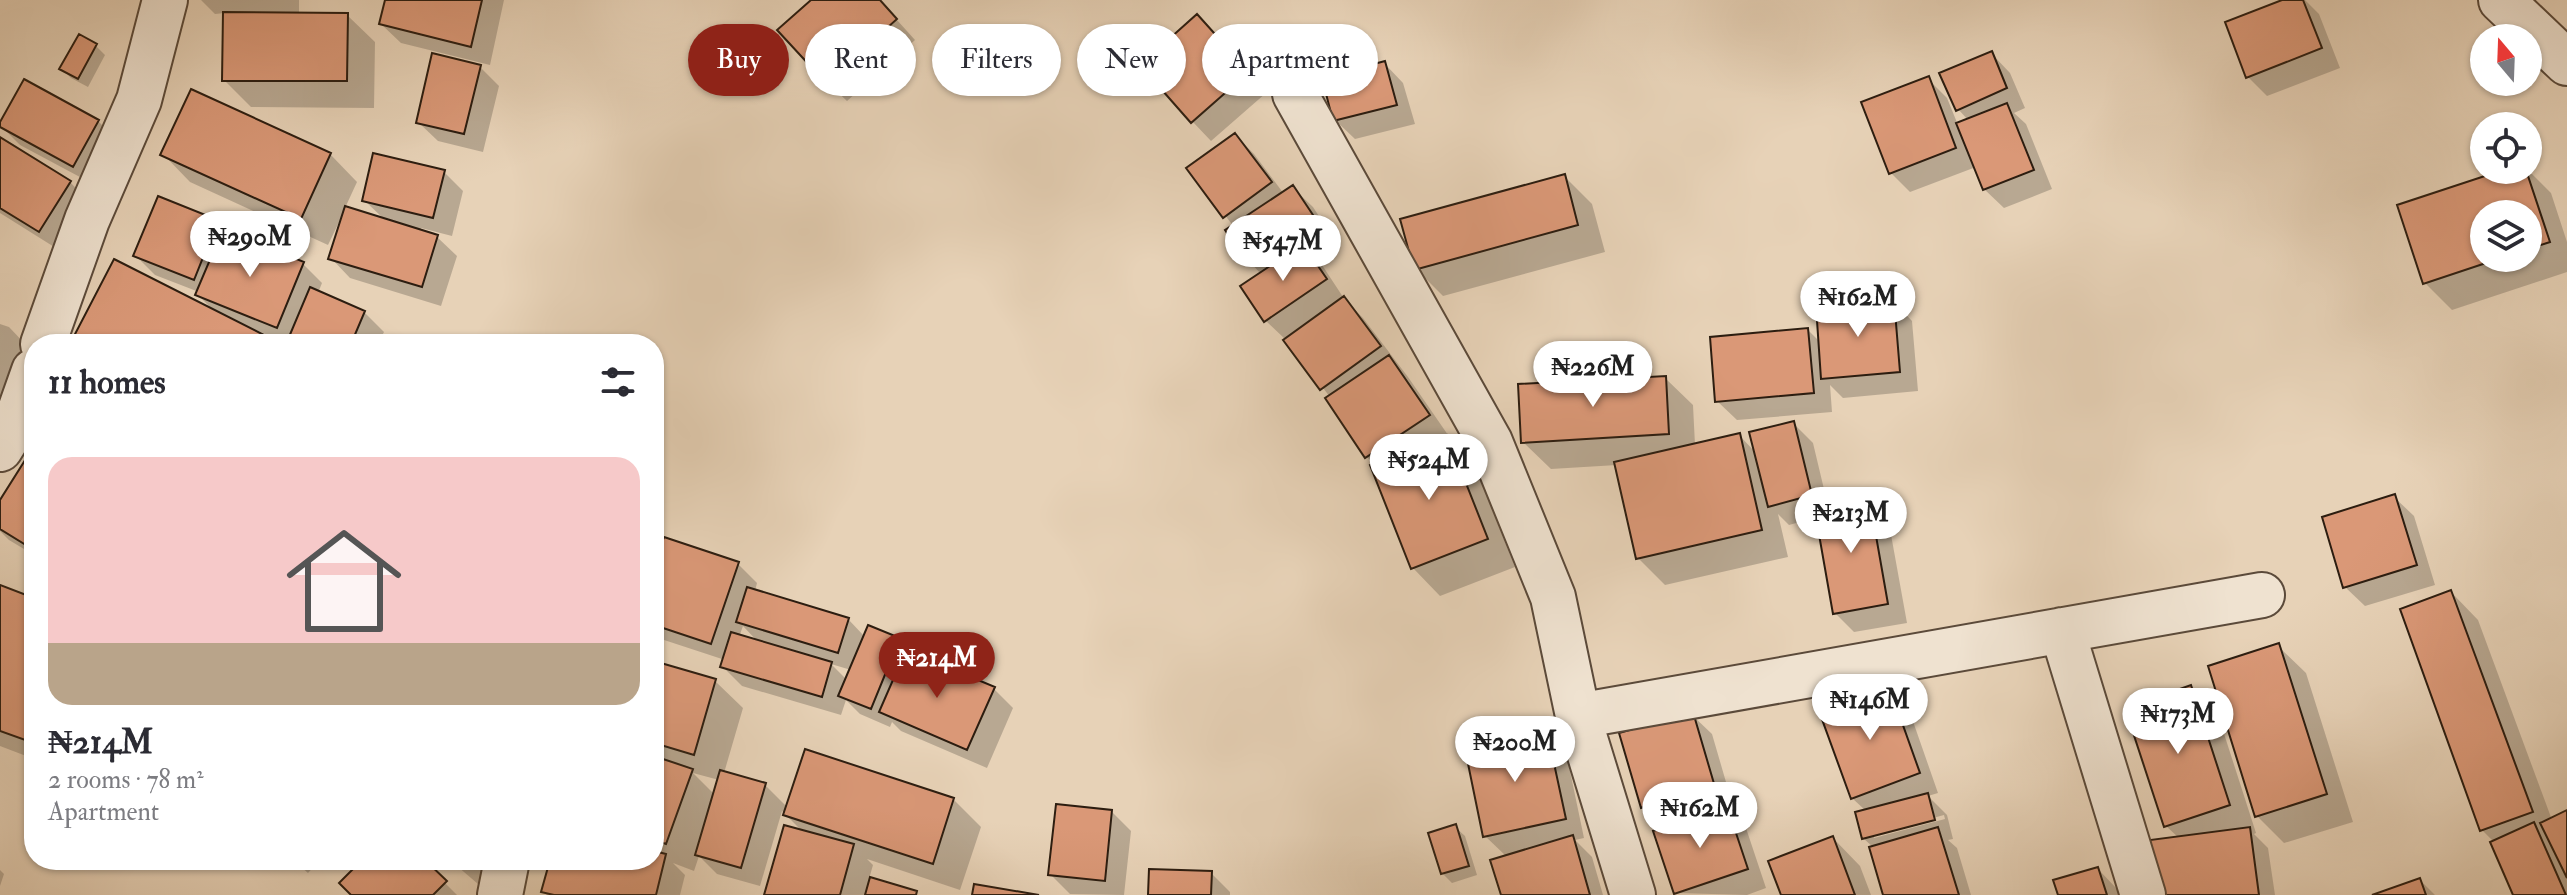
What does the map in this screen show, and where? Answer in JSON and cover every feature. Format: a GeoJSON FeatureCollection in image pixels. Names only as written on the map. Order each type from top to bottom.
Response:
{"type":"FeatureCollection","features":[{"type":"Feature","properties":{"kind":"street"},"geometry":{"type":"LineString","coordinates":[[47,334],[87,220],[139,100],[165,0]]}},
{"type":"Feature","properties":{"kind":"street"},"geometry":{"type":"LineString","coordinates":[[2501,0],[2567,63]]}},
{"type":"Feature","properties":{"kind":"street"},"geometry":{"type":"LineString","coordinates":[[1296,96],[1490,442],[1553,597],[1578,716],[1633,895]]}},
{"type":"Feature","properties":{"kind":"street"},"geometry":{"type":"LineString","coordinates":[[0,449],[15,425],[24,399]]}},
{"type":"Feature","properties":{"kind":"street"},"geometry":{"type":"LineString","coordinates":[[1578,716],[2262,595]]}},
{"type":"Feature","properties":{"kind":"street"},"geometry":{"type":"LineString","coordinates":[[2062,630],[2143,895]]}},
{"type":"Feature","properties":{"kind":"street"},"geometry":{"type":"LineString","coordinates":[[500,895],[505,870]]}},
{"type":"Feature","properties":{"kind":"building"},"geometry":{"type":"Polygon","coordinates":[[[385,0],[482,0],[471,47],[379,24],[385,0]]]}},
{"type":"Feature","properties":{"kind":"building"},"geometry":{"type":"Polygon","coordinates":[[[811,0],[880,0],[897,19],[891,24],[805,24],[805,60],[789,43],[789,24],[784,24],[811,0]]]}},
{"type":"Feature","properties":{"kind":"building"},"geometry":{"type":"Polygon","coordinates":[[[2282,0],[2303,0],[2322,48],[2246,78],[2225,22],[2282,0]]]}},
{"type":"Feature","properties":{"kind":"building"},"geometry":{"type":"Polygon","coordinates":[[[223,12],[348,13],[347,81],[222,81],[223,12]]]}},
{"type":"Feature","properties":{"kind":"building"},"geometry":{"type":"Polygon","coordinates":[[[1197,14],[1206,24],[1202,24],[1202,96],[1222,96],[1191,123],[1167,96],[1186,96],[1186,24],[1197,14]]]}},
{"type":"Feature","properties":{"kind":"building"},"geometry":{"type":"Polygon","coordinates":[[[79,34],[97,44],[78,79],[59,69],[79,34]]]}},
{"type":"Feature","properties":{"kind":"building"},"geometry":{"type":"Polygon","coordinates":[[[1992,51],[2007,88],[1956,111],[1939,73],[1992,51]]]}},
{"type":"Feature","properties":{"kind":"building"},"geometry":{"type":"Polygon","coordinates":[[[432,53],[481,65],[464,134],[416,123],[432,53]]]}},
{"type":"Feature","properties":{"kind":"building"},"geometry":{"type":"Polygon","coordinates":[[[1385,61],[1397,105],[1333,121],[1327,96],[1378,96],[1378,63],[1385,61]]]}},
{"type":"Feature","properties":{"kind":"building"},"geometry":{"type":"Polygon","coordinates":[[[1929,76],[1956,148],[1889,174],[1861,102],[1929,76]]]}},
{"type":"Feature","properties":{"kind":"building"},"geometry":{"type":"Polygon","coordinates":[[[24,79],[99,120],[73,167],[0,127],[24,79]]]}},
{"type":"Feature","properties":{"kind":"building"},"geometry":{"type":"Polygon","coordinates":[[[191,89],[331,153],[301,219],[160,155],[191,89]]]}},
{"type":"Feature","properties":{"kind":"building"},"geometry":{"type":"Polygon","coordinates":[[[2007,103],[2034,170],[1983,190],[1956,123],[2007,103]]]}},
{"type":"Feature","properties":{"kind":"building"},"geometry":{"type":"Polygon","coordinates":[[[1235,133],[1272,182],[1223,218],[1186,168],[1235,133]]]}},
{"type":"Feature","properties":{"kind":"building"},"geometry":{"type":"Polygon","coordinates":[[[0,137],[71,181],[39,232],[0,208],[0,137]]]}},
{"type":"Feature","properties":{"kind":"building"},"geometry":{"type":"Polygon","coordinates":[[[373,153],[445,170],[433,218],[362,201],[373,153]]]}},
{"type":"Feature","properties":{"kind":"building"},"geometry":{"type":"Polygon","coordinates":[[[1565,174],[1578,225],[1414,270],[1400,219],[1565,174]]]}},
{"type":"Feature","properties":{"kind":"building"},"geometry":{"type":"Polygon","coordinates":[[[2470,181],[2470,184],[2531,184],[2536,200],[2470,200],[2470,268],[2423,284],[2397,205],[2470,181]]]}},
{"type":"Feature","properties":{"kind":"building"},"geometry":{"type":"Polygon","coordinates":[[[1293,185],[1315,218],[1247,263],[1225,230],[1293,185]]]}},
{"type":"Feature","properties":{"kind":"building"},"geometry":{"type":"Polygon","coordinates":[[[158,196],[218,220],[194,280],[133,256],[158,196]]]}},
{"type":"Feature","properties":{"kind":"building"},"geometry":{"type":"Polygon","coordinates":[[[345,206],[438,235],[422,287],[328,259],[345,206]]]}},
{"type":"Feature","properties":{"kind":"building"},"geometry":{"type":"Polygon","coordinates":[[[2542,218],[2550,242],[2542,245],[2542,218]]]}},
{"type":"Feature","properties":{"kind":"building"},"geometry":{"type":"Polygon","coordinates":[[[223,229],[304,262],[277,328],[195,295],[223,229]]]}},
{"type":"Feature","properties":{"kind":"building"},"geometry":{"type":"Polygon","coordinates":[[[1303,244],[1327,279],[1264,322],[1240,286],[1303,244]]]}},
{"type":"Feature","properties":{"kind":"building"},"geometry":{"type":"Polygon","coordinates":[[[114,259],[262,334],[75,334],[114,259]]]}},
{"type":"Feature","properties":{"kind":"building"},"geometry":{"type":"Polygon","coordinates":[[[310,287],[365,311],[355,334],[290,334],[310,287]]]}},
{"type":"Feature","properties":{"kind":"building"},"geometry":{"type":"Polygon","coordinates":[[[1344,296],[1381,346],[1320,390],[1283,340],[1344,296]]]}},
{"type":"Feature","properties":{"kind":"building"},"geometry":{"type":"Polygon","coordinates":[[[1894,299],[1900,372],[1821,379],[1816,306],[1894,299]]]}},
{"type":"Feature","properties":{"kind":"building"},"geometry":{"type":"Polygon","coordinates":[[[1808,328],[1814,393],[1715,402],[1710,337],[1808,328]]]}},
{"type":"Feature","properties":{"kind":"building"},"geometry":{"type":"Polygon","coordinates":[[[1389,355],[1430,415],[1365,458],[1325,398],[1389,355]]]}},
{"type":"Feature","properties":{"kind":"building"},"geometry":{"type":"Polygon","coordinates":[[[1666,376],[1669,434],[1521,443],[1518,384],[1666,376]]]}},
{"type":"Feature","properties":{"kind":"building"},"geometry":{"type":"Polygon","coordinates":[[[1794,421],[1812,495],[1768,507],[1749,432],[1794,421]]]}},
{"type":"Feature","properties":{"kind":"building"},"geometry":{"type":"Polygon","coordinates":[[[1740,433],[1762,530],[1636,559],[1614,462],[1740,433]]]}},
{"type":"Feature","properties":{"kind":"building"},"geometry":{"type":"Polygon","coordinates":[[[1447,435],[1488,539],[1411,569],[1370,465],[1447,435]]]}},
{"type":"Feature","properties":{"kind":"building"},"geometry":{"type":"Polygon","coordinates":[[[24,462],[24,544],[0,529],[0,500],[24,462]]]}},
{"type":"Feature","properties":{"kind":"building"},"geometry":{"type":"Polygon","coordinates":[[[2395,494],[2417,565],[2343,588],[2322,517],[2395,494]]]}},
{"type":"Feature","properties":{"kind":"building"},"geometry":{"type":"Polygon","coordinates":[[[1869,496],[1888,604],[1833,614],[1814,506],[1869,496]]]}},
{"type":"Feature","properties":{"kind":"building"},"geometry":{"type":"Polygon","coordinates":[[[664,537],[739,562],[711,644],[664,628],[664,537]]]}},
{"type":"Feature","properties":{"kind":"building"},"geometry":{"type":"Polygon","coordinates":[[[0,585],[24,594],[24,740],[0,731],[0,585]]]}},
{"type":"Feature","properties":{"kind":"building"},"geometry":{"type":"Polygon","coordinates":[[[747,587],[849,618],[838,653],[736,622],[747,587]]]}},
{"type":"Feature","properties":{"kind":"building"},"geometry":{"type":"Polygon","coordinates":[[[2451,590],[2533,812],[2480,831],[2400,609],[2451,590]]]}},
{"type":"Feature","properties":{"kind":"building"},"geometry":{"type":"Polygon","coordinates":[[[868,625],[900,638],[871,709],[838,696],[868,625]]]}},
{"type":"Feature","properties":{"kind":"building"},"geometry":{"type":"Polygon","coordinates":[[[731,632],[832,662],[822,697],[720,667],[731,632]]]}},
{"type":"Feature","properties":{"kind":"building"},"geometry":{"type":"Polygon","coordinates":[[[2279,643],[2327,794],[2255,817],[2208,666],[2279,643]]]}},
{"type":"Feature","properties":{"kind":"building"},"geometry":{"type":"Polygon","coordinates":[[[906,650],[995,687],[967,750],[879,712],[906,650]]]}},
{"type":"Feature","properties":{"kind":"building"},"geometry":{"type":"Polygon","coordinates":[[[664,664],[716,679],[694,755],[664,746],[664,664]]]}},
{"type":"Feature","properties":{"kind":"building"},"geometry":{"type":"Polygon","coordinates":[[[2191,685],[2230,805],[2164,827],[2125,708],[2191,685]]]}},
{"type":"Feature","properties":{"kind":"building"},"geometry":{"type":"Polygon","coordinates":[[[1889,686],[1920,773],[1851,799],[1819,711],[1889,686]]]}},
{"type":"Feature","properties":{"kind":"building"},"geometry":{"type":"Polygon","coordinates":[[[1693,712],[1715,787],[1641,808],[1619,733],[1693,712]]]}},
{"type":"Feature","properties":{"kind":"building"},"geometry":{"type":"Polygon","coordinates":[[[1547,731],[1566,819],[1483,837],[1465,749],[1547,731]]]}},
{"type":"Feature","properties":{"kind":"building"},"geometry":{"type":"Polygon","coordinates":[[[805,749],[954,798],[933,864],[783,815],[805,749]]]}},
{"type":"Feature","properties":{"kind":"building"},"geometry":{"type":"Polygon","coordinates":[[[664,759],[693,769],[664,843],[664,759]]]}},
{"type":"Feature","properties":{"kind":"building"},"geometry":{"type":"Polygon","coordinates":[[[720,770],[766,783],[741,868],[695,855],[720,770]]]}},
{"type":"Feature","properties":{"kind":"building"},"geometry":{"type":"Polygon","coordinates":[[[1928,793],[1935,820],[1862,839],[1855,812],[1928,793]]]}},
{"type":"Feature","properties":{"kind":"building"},"geometry":{"type":"Polygon","coordinates":[[[1056,804],[1112,810],[1105,881],[1048,875],[1056,804]]]}},
{"type":"Feature","properties":{"kind":"building"},"geometry":{"type":"Polygon","coordinates":[[[1727,806],[1748,869],[1674,894],[1653,831],[1727,806]]]}},
{"type":"Feature","properties":{"kind":"building"},"geometry":{"type":"Polygon","coordinates":[[[2567,810],[2567,878],[2540,823],[2567,810]]]}},
{"type":"Feature","properties":{"kind":"building"},"geometry":{"type":"Polygon","coordinates":[[[2534,822],[2566,895],[2513,895],[2490,842],[2534,822]]]}},
{"type":"Feature","properties":{"kind":"building"},"geometry":{"type":"Polygon","coordinates":[[[1456,824],[1469,866],[1441,874],[1428,833],[1456,824]]]}},
{"type":"Feature","properties":{"kind":"building"},"geometry":{"type":"Polygon","coordinates":[[[784,825],[854,844],[840,895],[764,895],[784,825]]]}},
{"type":"Feature","properties":{"kind":"building"},"geometry":{"type":"Polygon","coordinates":[[[1938,827],[1959,895],[1883,895],[1869,847],[1938,827]]]}},
{"type":"Feature","properties":{"kind":"building"},"geometry":{"type":"Polygon","coordinates":[[[2250,827],[2259,895],[2158,895],[2150,840],[2250,827]]]}},
{"type":"Feature","properties":{"kind":"building"},"geometry":{"type":"Polygon","coordinates":[[[1573,835],[1590,895],[1501,895],[1490,860],[1573,835]]]}},
{"type":"Feature","properties":{"kind":"building"},"geometry":{"type":"Polygon","coordinates":[[[1833,836],[1855,895],[1781,895],[1768,861],[1833,836]]]}},
{"type":"Feature","properties":{"kind":"building"},"geometry":{"type":"Polygon","coordinates":[[[2098,867],[2107,895],[2058,895],[2053,880],[2098,867]]]}},
{"type":"Feature","properties":{"kind":"building"},"geometry":{"type":"Polygon","coordinates":[[[1149,869],[1212,871],[1211,895],[1148,895],[1149,869]]]}},
{"type":"Feature","properties":{"kind":"building"},"geometry":{"type":"Polygon","coordinates":[[[352,870],[435,870],[447,881],[433,895],[351,895],[339,883],[352,870]]]}},
{"type":"Feature","properties":{"kind":"building"},"geometry":{"type":"Polygon","coordinates":[[[547,870],[662,870],[656,895],[554,895],[541,892],[547,870]]]}},
{"type":"Feature","properties":{"kind":"building"},"geometry":{"type":"Polygon","coordinates":[[[870,877],[917,891],[916,895],[865,895],[870,877]]]}},
{"type":"Feature","properties":{"kind":"building"},"geometry":{"type":"Polygon","coordinates":[[[2420,878],[2426,895],[2372,895],[2420,878]]]}},
{"type":"Feature","properties":{"kind":"building"},"geometry":{"type":"Polygon","coordinates":[[[974,884],[1039,895],[972,895],[974,884]]]}}]}
